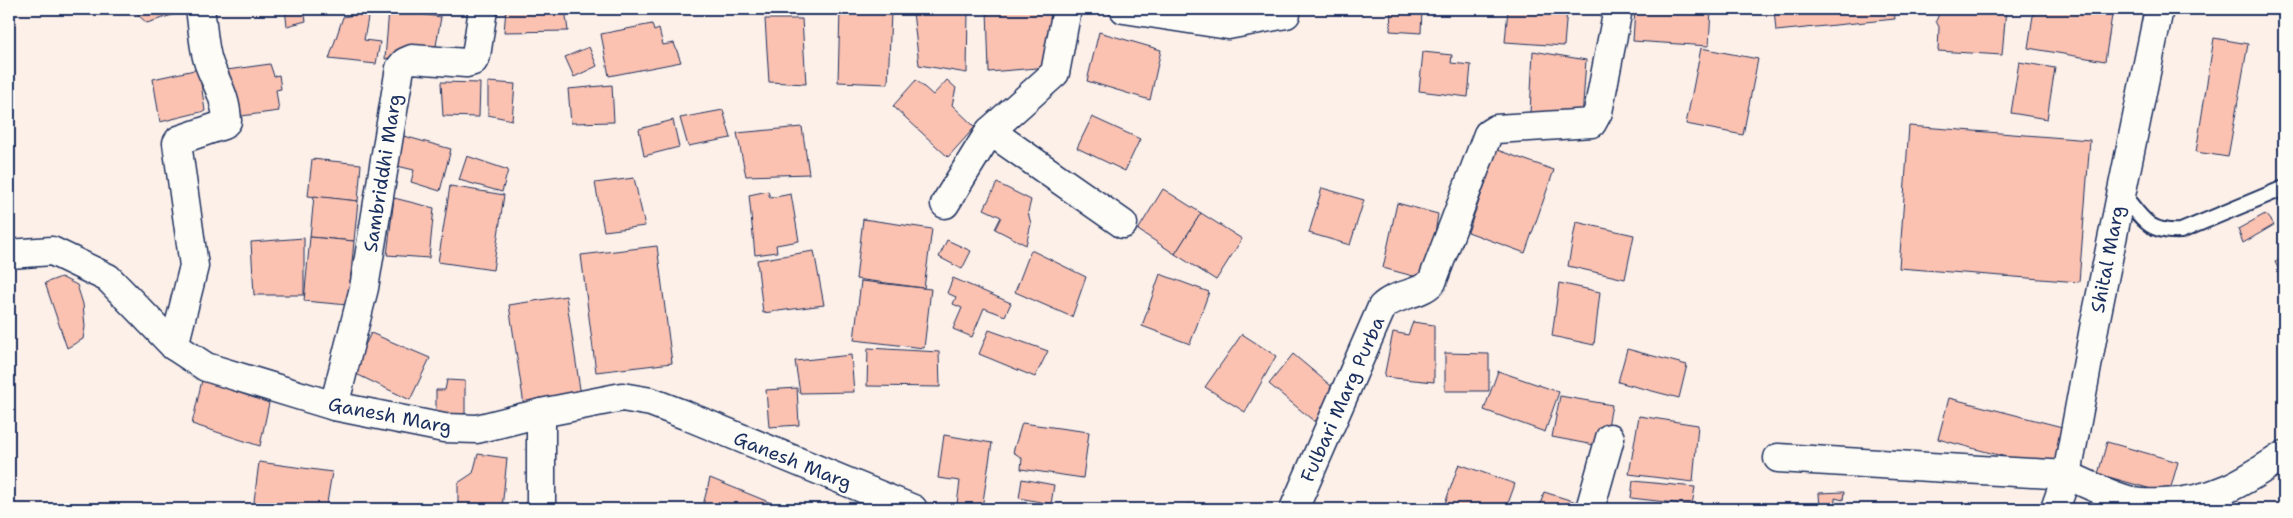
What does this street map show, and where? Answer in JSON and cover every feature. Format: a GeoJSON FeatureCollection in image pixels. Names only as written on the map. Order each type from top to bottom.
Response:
{"type":"FeatureCollection","features":[{"type":"Feature","properties":{"kind":"street"},"geometry":{"type":"LineString","coordinates":[[174,346],[194,266],[177,143],[179,140],[223,125],[227,121],[226,105],[219,82],[209,63],[200,9]]}},
{"type":"Feature","properties":{"kind":"street","name":"Sambriddhi Marg"},"geometry":{"type":"LineString","coordinates":[[334,406],[364,288],[400,68],[405,62],[412,59],[466,63],[473,61],[476,56],[483,9]]}},
{"type":"Feature","properties":{"kind":"street"},"geometry":{"type":"LineString","coordinates":[[945,204],[990,131],[1055,73],[1067,9]]}},
{"type":"Feature","properties":{"kind":"street"},"geometry":{"type":"LineString","coordinates":[[1124,9],[1228,24],[1286,14]]}},
{"type":"Feature","properties":{"kind":"street","name":"Fulbari Marg Purba"},"geometry":{"type":"LineString","coordinates":[[1294,509],[1382,306],[1389,300],[1426,288],[1432,282],[1488,134],[1496,129],[1592,123],[1598,112],[1618,9]]}},
{"type":"Feature","properties":{"kind":"street","name":"Shital Marg"},"geometry":{"type":"LineString","coordinates":[[2055,509],[2067,475],[2121,192],[2159,9]]}},
{"type":"Feature","properties":{"kind":"street"},"geometry":{"type":"LineString","coordinates":[[990,131],[1123,224]]}},
{"type":"Feature","properties":{"kind":"street","name":"Ganesh Marg"},"geometry":{"type":"LineString","coordinates":[[9,254],[52,251],[108,278],[174,346],[206,367],[334,406],[444,428],[477,429],[541,413],[622,397],[651,402],[913,509]]}},
{"type":"Feature","properties":{"kind":"street"},"geometry":{"type":"LineString","coordinates":[[541,413],[541,509]]}},
{"type":"Feature","properties":{"kind":"street"},"geometry":{"type":"LineString","coordinates":[[1590,509],[1610,438]]}},
{"type":"Feature","properties":{"kind":"street"},"geometry":{"type":"LineString","coordinates":[[1778,458],[2067,475],[2098,490],[2136,503],[2183,502],[2213,496],[2241,484],[2284,455]]}},
{"type":"Feature","properties":{"kind":"lane"},"geometry":{"type":"LineString","coordinates":[[2121,192],[2152,228],[2165,232],[2181,231],[2284,188]]}},
{"type":"Feature","properties":{"kind":"building"},"geometry":{"type":"Polygon","coordinates":[[[136,9],[191,9],[147,23],[139,16],[136,9]]]}},
{"type":"Feature","properties":{"kind":"building"},"geometry":{"type":"Polygon","coordinates":[[[285,9],[304,9],[306,21],[287,26],[285,9]]]}},
{"type":"Feature","properties":{"kind":"building"},"geometry":{"type":"Polygon","coordinates":[[[506,9],[565,9],[568,31],[504,32],[506,9]]]}},
{"type":"Feature","properties":{"kind":"building"},"geometry":{"type":"Polygon","coordinates":[[[987,9],[1051,9],[1049,67],[989,72],[987,9]]]}},
{"type":"Feature","properties":{"kind":"building"},"geometry":{"type":"Polygon","coordinates":[[[1391,9],[1422,9],[1421,33],[1390,31],[1391,9]]]}},
{"type":"Feature","properties":{"kind":"building"},"geometry":{"type":"Polygon","coordinates":[[[1508,9],[1567,9],[1564,46],[1505,42],[1508,9]]]}},
{"type":"Feature","properties":{"kind":"building"},"geometry":{"type":"Polygon","coordinates":[[[1635,9],[1711,9],[1709,46],[1633,41],[1635,9]]]}},
{"type":"Feature","properties":{"kind":"building"},"geometry":{"type":"Polygon","coordinates":[[[1774,9],[1894,9],[1895,19],[1776,31],[1774,9]]]}},
{"type":"Feature","properties":{"kind":"building"},"geometry":{"type":"Polygon","coordinates":[[[1941,9],[2006,9],[2002,55],[1938,51],[1939,27],[1936,21],[1941,9]]]}},
{"type":"Feature","properties":{"kind":"building"},"geometry":{"type":"Polygon","coordinates":[[[2034,9],[2113,9],[2105,61],[2028,48],[2034,9]]]}},
{"type":"Feature","properties":{"kind":"building"},"geometry":{"type":"Polygon","coordinates":[[[389,10],[441,17],[436,46],[385,59],[389,10]]]}},
{"type":"Feature","properties":{"kind":"building"},"geometry":{"type":"Polygon","coordinates":[[[840,10],[891,12],[888,84],[838,82],[840,10]]]}},
{"type":"Feature","properties":{"kind":"building"},"geometry":{"type":"Polygon","coordinates":[[[968,10],[967,73],[919,65],[913,12],[968,10]]]}},
{"type":"Feature","properties":{"kind":"building"},"geometry":{"type":"Polygon","coordinates":[[[369,12],[364,40],[380,42],[376,64],[329,59],[343,17],[369,12]]]}},
{"type":"Feature","properties":{"kind":"building"},"geometry":{"type":"Polygon","coordinates":[[[765,19],[802,19],[806,84],[769,82],[765,19]]]}},
{"type":"Feature","properties":{"kind":"building"},"geometry":{"type":"Polygon","coordinates":[[[652,24],[654,31],[659,29],[663,45],[674,43],[681,62],[609,76],[601,34],[652,24]]]}},
{"type":"Feature","properties":{"kind":"building"},"geometry":{"type":"Polygon","coordinates":[[[1099,32],[1161,50],[1150,100],[1087,81],[1099,32]]]}},
{"type":"Feature","properties":{"kind":"building"},"geometry":{"type":"Polygon","coordinates":[[[2214,38],[2248,44],[2228,157],[2196,152],[2214,38]]]}},
{"type":"Feature","properties":{"kind":"building"},"geometry":{"type":"Polygon","coordinates":[[[589,47],[597,66],[574,77],[565,57],[589,47]]]}},
{"type":"Feature","properties":{"kind":"building"},"geometry":{"type":"Polygon","coordinates":[[[1701,48],[1758,59],[1743,135],[1686,124],[1701,48]]]}},
{"type":"Feature","properties":{"kind":"building"},"geometry":{"type":"Polygon","coordinates":[[[1533,51],[1586,60],[1582,119],[1530,113],[1533,51]]]}},
{"type":"Feature","properties":{"kind":"building"},"geometry":{"type":"Polygon","coordinates":[[[1423,52],[1452,55],[1451,63],[1471,65],[1468,97],[1419,91],[1423,52]]]}},
{"type":"Feature","properties":{"kind":"building"},"geometry":{"type":"Polygon","coordinates":[[[2019,62],[2055,68],[2047,119],[2011,113],[2019,62]]]}},
{"type":"Feature","properties":{"kind":"building"},"geometry":{"type":"Polygon","coordinates":[[[270,64],[274,76],[279,75],[281,89],[276,90],[279,111],[234,117],[227,70],[270,64]]]}},
{"type":"Feature","properties":{"kind":"building"},"geometry":{"type":"Polygon","coordinates":[[[199,69],[205,111],[160,122],[153,79],[199,69]]]}},
{"type":"Feature","properties":{"kind":"building"},"geometry":{"type":"Polygon","coordinates":[[[916,80],[933,95],[947,80],[956,88],[952,105],[975,127],[948,157],[893,106],[916,80]]]}},
{"type":"Feature","properties":{"kind":"building"},"geometry":{"type":"Polygon","coordinates":[[[441,82],[480,83],[479,117],[443,116],[441,82]]]}},
{"type":"Feature","properties":{"kind":"building"},"geometry":{"type":"Polygon","coordinates":[[[488,82],[515,84],[512,120],[488,115],[488,82]]]}},
{"type":"Feature","properties":{"kind":"building"},"geometry":{"type":"Polygon","coordinates":[[[612,85],[614,122],[571,123],[568,89],[612,85]]]}},
{"type":"Feature","properties":{"kind":"building"},"geometry":{"type":"Polygon","coordinates":[[[723,110],[731,138],[688,146],[680,118],[723,110]]]}},
{"type":"Feature","properties":{"kind":"building"},"geometry":{"type":"Polygon","coordinates":[[[1092,117],[1140,139],[1125,171],[1077,148],[1092,117]]]}},
{"type":"Feature","properties":{"kind":"building"},"geometry":{"type":"Polygon","coordinates":[[[673,120],[679,147],[644,156],[639,129],[673,120]]]}},
{"type":"Feature","properties":{"kind":"building"},"geometry":{"type":"Polygon","coordinates":[[[1909,126],[2090,140],[2079,282],[1899,268],[1909,126]]]}},
{"type":"Feature","properties":{"kind":"building"},"geometry":{"type":"Polygon","coordinates":[[[802,127],[809,174],[746,176],[737,133],[802,127]]]}},
{"type":"Feature","properties":{"kind":"building"},"geometry":{"type":"Polygon","coordinates":[[[400,135],[451,149],[440,191],[411,182],[414,170],[393,165],[400,135]]]}},
{"type":"Feature","properties":{"kind":"building"},"geometry":{"type":"Polygon","coordinates":[[[1497,150],[1554,170],[1525,253],[1468,232],[1497,150]]]}},
{"type":"Feature","properties":{"kind":"building"},"geometry":{"type":"Polygon","coordinates":[[[467,156],[508,170],[502,192],[459,180],[467,156]]]}},
{"type":"Feature","properties":{"kind":"building"},"geometry":{"type":"Polygon","coordinates":[[[312,159],[361,164],[358,201],[308,196],[312,159]]]}},
{"type":"Feature","properties":{"kind":"building"},"geometry":{"type":"Polygon","coordinates":[[[634,178],[645,226],[604,231],[595,183],[634,178]]]}},
{"type":"Feature","properties":{"kind":"building"},"geometry":{"type":"Polygon","coordinates":[[[997,183],[1031,200],[1028,212],[1031,224],[1026,245],[995,229],[1001,217],[984,209],[997,183]]]}},
{"type":"Feature","properties":{"kind":"building"},"geometry":{"type":"Polygon","coordinates":[[[450,186],[504,195],[493,270],[438,262],[450,186]]]}},
{"type":"Feature","properties":{"kind":"building"},"geometry":{"type":"Polygon","coordinates":[[[1322,188],[1364,200],[1350,245],[1309,233],[1322,188]]]}},
{"type":"Feature","properties":{"kind":"building"},"geometry":{"type":"Polygon","coordinates":[[[1163,189],[1201,213],[1175,254],[1138,230],[1163,189]]]}},
{"type":"Feature","properties":{"kind":"building"},"geometry":{"type":"Polygon","coordinates":[[[768,191],[770,198],[791,194],[799,241],[776,245],[777,252],[755,255],[749,195],[768,191]]]}},
{"type":"Feature","properties":{"kind":"building"},"geometry":{"type":"Polygon","coordinates":[[[314,196],[358,201],[354,241],[310,237],[314,196]]]}},
{"type":"Feature","properties":{"kind":"building"},"geometry":{"type":"Polygon","coordinates":[[[394,198],[434,208],[429,258],[387,255],[394,198]]]}},
{"type":"Feature","properties":{"kind":"building"},"geometry":{"type":"Polygon","coordinates":[[[1397,203],[1438,214],[1428,280],[1383,268],[1397,203]]]}},
{"type":"Feature","properties":{"kind":"building"},"geometry":{"type":"Polygon","coordinates":[[[1201,213],[1242,239],[1216,280],[1175,254],[1201,213]]]}},
{"type":"Feature","properties":{"kind":"building"},"geometry":{"type":"Polygon","coordinates":[[[2265,214],[2274,225],[2243,243],[2238,229],[2265,214]]]}},
{"type":"Feature","properties":{"kind":"building"},"geometry":{"type":"Polygon","coordinates":[[[863,219],[932,229],[924,288],[856,279],[863,219]]]}},
{"type":"Feature","properties":{"kind":"building"},"geometry":{"type":"Polygon","coordinates":[[[1576,222],[1634,235],[1625,279],[1568,266],[1576,222]]]}},
{"type":"Feature","properties":{"kind":"building"},"geometry":{"type":"Polygon","coordinates":[[[310,237],[354,241],[348,305],[304,301],[310,237]]]}},
{"type":"Feature","properties":{"kind":"building"},"geometry":{"type":"Polygon","coordinates":[[[304,238],[304,295],[254,295],[251,242],[304,238]]]}},
{"type":"Feature","properties":{"kind":"building"},"geometry":{"type":"Polygon","coordinates":[[[947,240],[971,251],[962,269],[939,257],[947,240]]]}},
{"type":"Feature","properties":{"kind":"building"},"geometry":{"type":"Polygon","coordinates":[[[657,246],[672,363],[596,372],[581,255],[657,246]]]}},
{"type":"Feature","properties":{"kind":"building"},"geometry":{"type":"Polygon","coordinates":[[[1031,250],[1086,277],[1072,317],[1015,292],[1031,250]]]}},
{"type":"Feature","properties":{"kind":"building"},"geometry":{"type":"Polygon","coordinates":[[[814,251],[824,305],[763,313],[757,260],[814,251]]]}},
{"type":"Feature","properties":{"kind":"building"},"geometry":{"type":"Polygon","coordinates":[[[2284,257],[2284,280],[2275,262],[2284,257]]]}},
{"type":"Feature","properties":{"kind":"building"},"geometry":{"type":"Polygon","coordinates":[[[1160,274],[1209,292],[1190,344],[1142,326],[1160,274]]]}},
{"type":"Feature","properties":{"kind":"building"},"geometry":{"type":"Polygon","coordinates":[[[61,277],[77,285],[83,304],[85,327],[83,339],[67,348],[45,283],[61,277]]]}},
{"type":"Feature","properties":{"kind":"building"},"geometry":{"type":"Polygon","coordinates":[[[953,278],[1011,303],[1005,316],[984,308],[972,337],[953,329],[962,308],[953,304],[956,297],[947,293],[953,278]]]}},
{"type":"Feature","properties":{"kind":"building"},"geometry":{"type":"Polygon","coordinates":[[[861,281],[931,289],[924,348],[854,340],[861,281]]]}},
{"type":"Feature","properties":{"kind":"building"},"geometry":{"type":"Polygon","coordinates":[[[1559,283],[1600,292],[1594,345],[1552,336],[1559,283]]]}},
{"type":"Feature","properties":{"kind":"building"},"geometry":{"type":"Polygon","coordinates":[[[566,296],[581,396],[524,405],[509,305],[566,296]]]}},
{"type":"Feature","properties":{"kind":"building"},"geometry":{"type":"Polygon","coordinates":[[[1413,322],[1434,325],[1434,382],[1384,377],[1393,332],[1408,335],[1413,322]]]}},
{"type":"Feature","properties":{"kind":"building"},"geometry":{"type":"Polygon","coordinates":[[[989,330],[1048,351],[1035,377],[979,354],[989,330]]]}},
{"type":"Feature","properties":{"kind":"building"},"geometry":{"type":"Polygon","coordinates":[[[371,333],[430,358],[410,400],[352,372],[371,333]]]}},
{"type":"Feature","properties":{"kind":"building"},"geometry":{"type":"Polygon","coordinates":[[[1242,334],[1276,356],[1245,412],[1205,387],[1242,334]]]}},
{"type":"Feature","properties":{"kind":"building"},"geometry":{"type":"Polygon","coordinates":[[[868,348],[939,352],[940,387],[867,386],[868,348]]]}},
{"type":"Feature","properties":{"kind":"building"},"geometry":{"type":"Polygon","coordinates":[[[1627,349],[1687,365],[1679,398],[1618,382],[1627,349]]]}},
{"type":"Feature","properties":{"kind":"building"},"geometry":{"type":"Polygon","coordinates":[[[1445,353],[1489,354],[1489,391],[1445,391],[1445,353]]]}},
{"type":"Feature","properties":{"kind":"building"},"geometry":{"type":"Polygon","coordinates":[[[1293,354],[1336,390],[1315,422],[1269,384],[1293,354]]]}},
{"type":"Feature","properties":{"kind":"building"},"geometry":{"type":"Polygon","coordinates":[[[851,355],[854,392],[800,393],[795,361],[851,355]]]}},
{"type":"Feature","properties":{"kind":"building"},"geometry":{"type":"Polygon","coordinates":[[[1498,371],[1559,392],[1545,432],[1484,410],[1498,371]]]}},
{"type":"Feature","properties":{"kind":"building"},"geometry":{"type":"Polygon","coordinates":[[[202,380],[269,403],[260,446],[192,424],[202,380]]]}},
{"type":"Feature","properties":{"kind":"building"},"geometry":{"type":"Polygon","coordinates":[[[447,380],[465,381],[465,414],[436,414],[436,390],[445,390],[447,380]]]}},
{"type":"Feature","properties":{"kind":"building"},"geometry":{"type":"Polygon","coordinates":[[[797,388],[799,425],[769,427],[766,390],[797,388]]]}},
{"type":"Feature","properties":{"kind":"building"},"geometry":{"type":"Polygon","coordinates":[[[1560,396],[1612,405],[1604,447],[1552,437],[1560,396]]]}},
{"type":"Feature","properties":{"kind":"building"},"geometry":{"type":"Polygon","coordinates":[[[1949,398],[2066,428],[2055,470],[1938,439],[1949,398]]]}},
{"type":"Feature","properties":{"kind":"building"},"geometry":{"type":"Polygon","coordinates":[[[1639,416],[1698,425],[1693,482],[1629,474],[1639,416]]]}},
{"type":"Feature","properties":{"kind":"building"},"geometry":{"type":"Polygon","coordinates":[[[1022,423],[1089,432],[1083,478],[1021,469],[1022,458],[1013,452],[1022,423]]]}},
{"type":"Feature","properties":{"kind":"building"},"geometry":{"type":"Polygon","coordinates":[[[944,435],[992,443],[982,508],[957,504],[960,481],[938,478],[944,435]]]}},
{"type":"Feature","properties":{"kind":"building"},"geometry":{"type":"Polygon","coordinates":[[[2107,442],[2178,462],[2169,494],[2098,474],[2107,442]]]}},
{"type":"Feature","properties":{"kind":"building"},"geometry":{"type":"Polygon","coordinates":[[[478,454],[507,458],[502,509],[458,509],[458,483],[473,473],[478,454]]]}},
{"type":"Feature","properties":{"kind":"building"},"geometry":{"type":"Polygon","coordinates":[[[259,462],[332,472],[326,509],[253,509],[259,462]]]}},
{"type":"Feature","properties":{"kind":"building"},"geometry":{"type":"Polygon","coordinates":[[[1459,464],[1515,484],[1506,509],[1443,509],[1459,464]]]}},
{"type":"Feature","properties":{"kind":"building"},"geometry":{"type":"Polygon","coordinates":[[[710,478],[776,505],[775,509],[702,509],[710,478]]]}},
{"type":"Feature","properties":{"kind":"building"},"geometry":{"type":"Polygon","coordinates":[[[1022,479],[1054,485],[1051,504],[1019,498],[1022,479]]]}},
{"type":"Feature","properties":{"kind":"building"},"geometry":{"type":"Polygon","coordinates":[[[1633,481],[1695,487],[1692,505],[1631,498],[1633,481]]]}},
{"type":"Feature","properties":{"kind":"building"},"geometry":{"type":"Polygon","coordinates":[[[1544,492],[1589,506],[1588,509],[1539,509],[1544,492]]]}},
{"type":"Feature","properties":{"kind":"building"},"geometry":{"type":"Polygon","coordinates":[[[1844,492],[1843,500],[1835,498],[1835,509],[1820,509],[1819,493],[1844,492]]]}},
{"type":"Feature","properties":{"kind":"building"},"geometry":{"type":"Polygon","coordinates":[[[1189,504],[1211,509],[1188,509],[1189,504]]]}}]}
